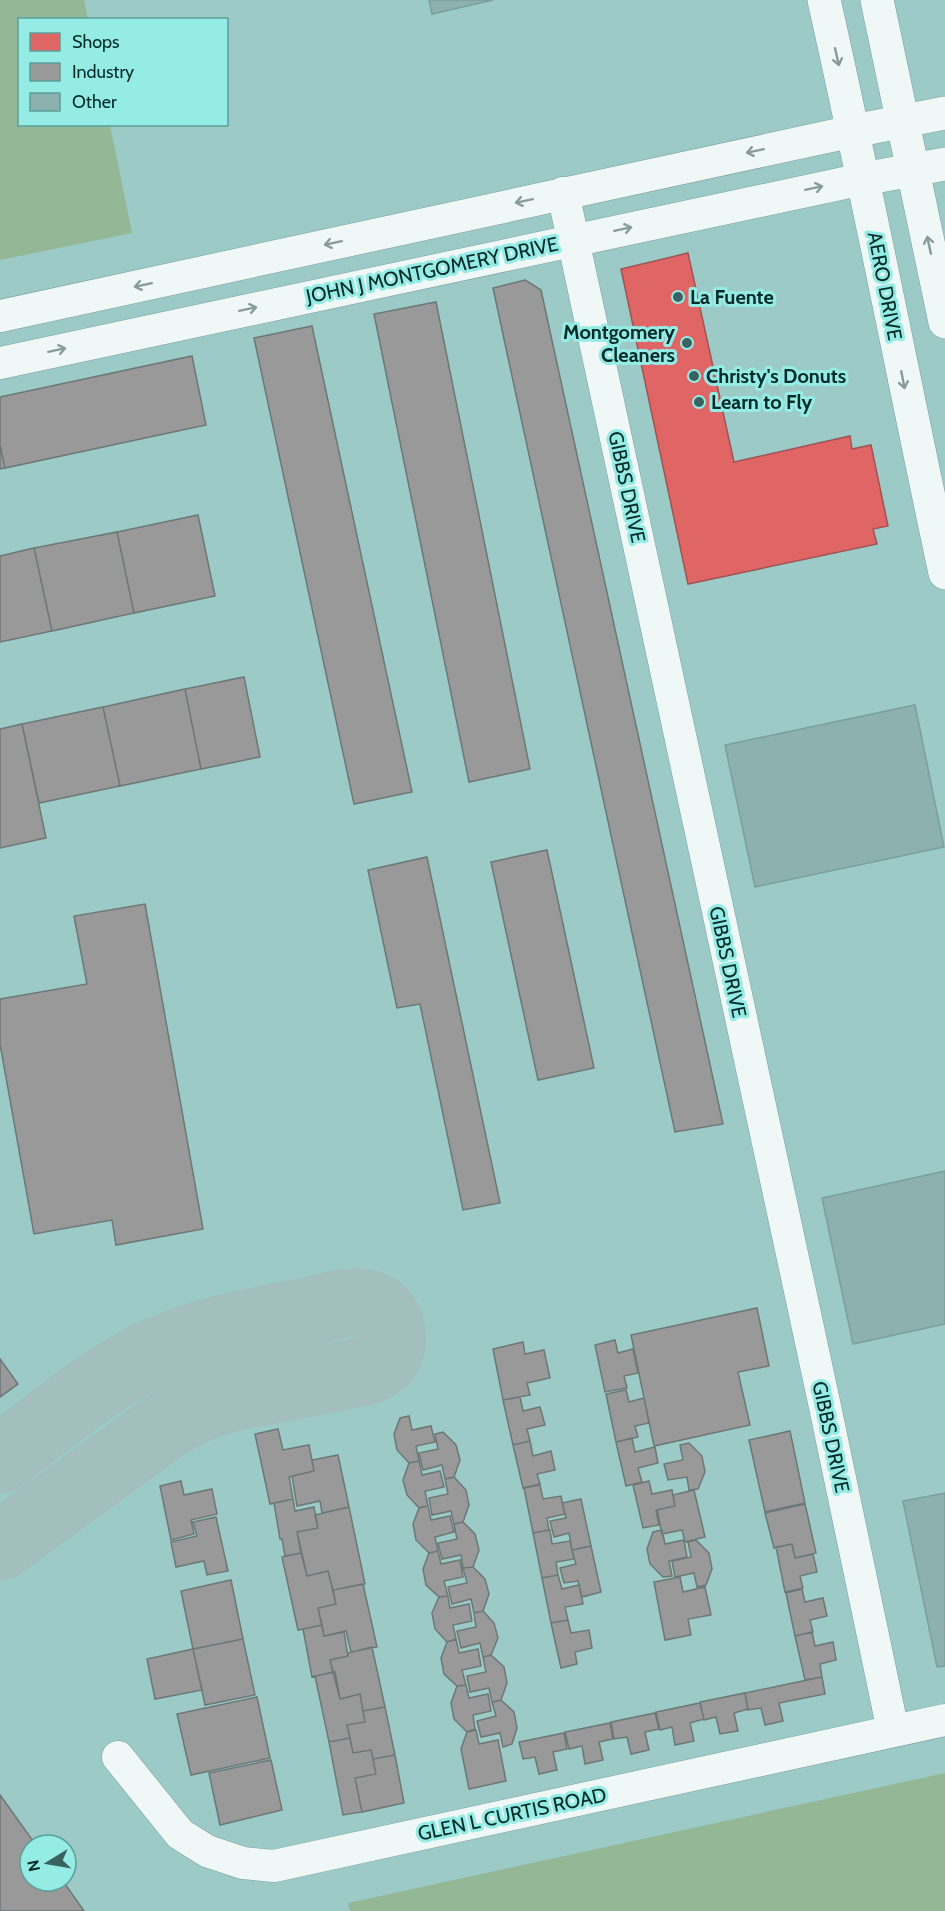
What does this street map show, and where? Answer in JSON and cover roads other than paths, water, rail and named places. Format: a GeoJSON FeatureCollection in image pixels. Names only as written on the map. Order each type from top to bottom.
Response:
{"type":"FeatureCollection","features":[{"type":"Feature","properties":{"kind":"main road","name":"AERO DRIVE"},"geometry":{"type":"LineString","coordinates":[[824,0],[854,131],[904,386],[945,573]]}},
{"type":"Feature","properties":{"kind":"main road"},"geometry":{"type":"LineString","coordinates":[[877,0],[945,322]]}},
{"type":"Feature","properties":{"kind":"main road"},"geometry":{"type":"LineString","coordinates":[[854,131],[945,112]]}},
{"type":"Feature","properties":{"kind":"main road"},"geometry":{"type":"LineString","coordinates":[[863,179],[945,164]]}},
{"type":"Feature","properties":{"kind":"street"},"geometry":{"type":"LineString","coordinates":[[0,316],[854,131]]}},
{"type":"Feature","properties":{"kind":"street","name":"JOHN J MONTGOMERY DRIVE"},"geometry":{"type":"LineString","coordinates":[[0,363],[863,179]]}},
{"type":"Feature","properties":{"kind":"street","name":"GIBBS DRIVE"},"geometry":{"type":"LineString","coordinates":[[563,193],[893,1731]]}},
{"type":"Feature","properties":{"kind":"street","name":"GLEN L CURTIS ROAD"},"geometry":{"type":"LineString","coordinates":[[118,1757],[180,1834],[207,1851],[243,1863],[274,1866],[945,1720]]}},
{"type":"Feature","properties":{"kind":"place","name":"La Fuente"},"geometry":{"type":"Point","coordinates":[678,297]}},
{"type":"Feature","properties":{"kind":"place","name":"Montgomery Cleaners"},"geometry":{"type":"Point","coordinates":[687,343]}},
{"type":"Feature","properties":{"kind":"place","name":"Christy's Donuts"},"geometry":{"type":"Point","coordinates":[694,376]}},
{"type":"Feature","properties":{"kind":"place","name":"Learn to Fly"},"geometry":{"type":"Point","coordinates":[699,402]}}]}
